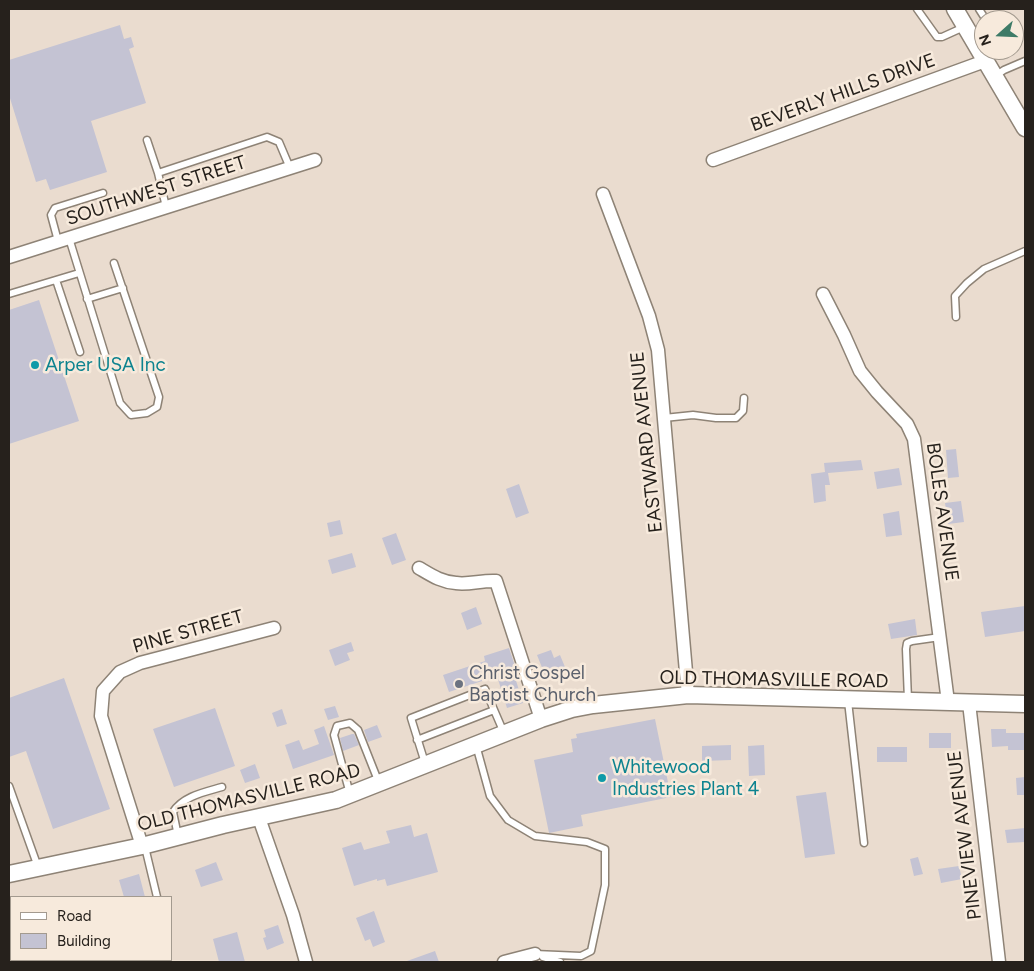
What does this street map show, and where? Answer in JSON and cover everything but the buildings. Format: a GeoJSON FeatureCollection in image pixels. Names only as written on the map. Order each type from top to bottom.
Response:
{"type":"FeatureCollection","features":[{"type":"Feature","properties":{"kind":"street"},"geometry":{"type":"LineString","coordinates":[[955,9],[974,33]]}},
{"type":"Feature","properties":{"kind":"street"},"geometry":{"type":"LineString","coordinates":[[985,61],[1024,125]]}},
{"type":"Feature","properties":{"kind":"street","name":"BEVERLY HILLS DRIVE"},"geometry":{"type":"LineString","coordinates":[[713,160],[985,61]]}},
{"type":"Feature","properties":{"kind":"street","name":"SOUTHWEST STREET"},"geometry":{"type":"LineString","coordinates":[[9,257],[315,160]]}},
{"type":"Feature","properties":{"kind":"street","name":"EASTWARD AVENUE"},"geometry":{"type":"LineString","coordinates":[[603,194],[648,316],[658,350],[688,695]]}},
{"type":"Feature","properties":{"kind":"street","name":"BOLES AVENUE"},"geometry":{"type":"LineString","coordinates":[[823,294],[844,334],[860,371],[907,424],[914,439],[948,702]]}},
{"type":"Feature","properties":{"kind":"street"},"geometry":{"type":"LineString","coordinates":[[419,568],[435,578],[456,584],[482,580],[496,581],[541,719]]}},
{"type":"Feature","properties":{"kind":"street","name":"PINE STREET"},"geometry":{"type":"LineString","coordinates":[[143,846],[101,716],[104,691],[120,672],[140,663],[274,628]]}},
{"type":"Feature","properties":{"kind":"street","name":"OLD THOMASVILLE ROAD"},"geometry":{"type":"LineString","coordinates":[[9,874],[143,846],[336,800],[541,719],[572,709],[593,705],[688,695],[1025,704]]}},
{"type":"Feature","properties":{"kind":"street","name":"PINEVIEW AVENUE"},"geometry":{"type":"LineString","coordinates":[[969,703],[999,962]]}},
{"type":"Feature","properties":{"kind":"street"},"geometry":{"type":"LineString","coordinates":[[259,818],[291,907],[306,962]]}},
{"type":"Feature","properties":{"kind":"street"},"geometry":{"type":"LineString","coordinates":[[504,962],[537,958]]}},
{"type":"Feature","properties":{"kind":"lane"},"geometry":{"type":"LineString","coordinates":[[917,9],[937,37],[974,33]]}},
{"type":"Feature","properties":{"kind":"lane"},"geometry":{"type":"LineString","coordinates":[[994,76],[1025,61]]}},
{"type":"Feature","properties":{"kind":"lane"},"geometry":{"type":"LineString","coordinates":[[158,172],[267,137],[279,142],[290,168]]}},
{"type":"Feature","properties":{"kind":"lane"},"geometry":{"type":"LineString","coordinates":[[147,140],[158,172],[166,207]]}},
{"type":"Feature","properties":{"kind":"lane"},"geometry":{"type":"LineString","coordinates":[[103,193],[55,208],[51,215],[79,273],[120,404],[131,415],[148,413],[157,407],[159,397],[114,263]]}},
{"type":"Feature","properties":{"kind":"lane"},"geometry":{"type":"LineString","coordinates":[[956,317],[955,296],[967,283],[984,269],[1025,251]]}},
{"type":"Feature","properties":{"kind":"lane"},"geometry":{"type":"LineString","coordinates":[[9,294],[79,273]]}},
{"type":"Feature","properties":{"kind":"lane"},"geometry":{"type":"LineString","coordinates":[[56,280],[80,352]]}},
{"type":"Feature","properties":{"kind":"lane"},"geometry":{"type":"LineString","coordinates":[[87,299],[122,288]]}},
{"type":"Feature","properties":{"kind":"lane"},"geometry":{"type":"LineString","coordinates":[[664,418],[693,415],[736,418],[743,411],[744,398]]}},
{"type":"Feature","properties":{"kind":"lane"},"geometry":{"type":"LineString","coordinates":[[908,701],[907,643],[940,637]]}},
{"type":"Feature","properties":{"kind":"lane"},"geometry":{"type":"LineString","coordinates":[[426,766],[411,718],[485,689],[504,734]]}},
{"type":"Feature","properties":{"kind":"lane"},"geometry":{"type":"LineString","coordinates":[[848,700],[855,748],[864,843]]}},
{"type":"Feature","properties":{"kind":"lane"},"geometry":{"type":"LineString","coordinates":[[417,740],[494,710]]}},
{"type":"Feature","properties":{"kind":"lane"},"geometry":{"type":"LineString","coordinates":[[350,795],[334,734],[337,726],[350,722],[358,730],[380,784]]}},
{"type":"Feature","properties":{"kind":"lane"},"geometry":{"type":"LineString","coordinates":[[476,746],[490,796],[508,820],[534,836],[587,842],[605,849],[605,885],[591,951],[581,956],[537,958]]}},
{"type":"Feature","properties":{"kind":"lane"},"geometry":{"type":"LineString","coordinates":[[9,786],[38,868]]}},
{"type":"Feature","properties":{"kind":"lane"},"geometry":{"type":"LineString","coordinates":[[178,837],[173,812],[178,804],[194,796],[222,787]]}},
{"type":"Feature","properties":{"kind":"lane"},"geometry":{"type":"LineString","coordinates":[[143,846],[157,896]]}},
{"type":"Feature","properties":{"kind":"lane"},"geometry":{"type":"LineString","coordinates":[[537,958],[560,962]]}},
{"type":"Feature","properties":{"kind":"place","name":"Arper USA Inc"},"geometry":{"type":"Point","coordinates":[35,365]}},
{"type":"Feature","properties":{"kind":"place","name":"Christ Gospel Baptist Church"},"geometry":{"type":"Point","coordinates":[459,684]}},
{"type":"Feature","properties":{"kind":"place","name":"Whitewood Industries Plant 4"},"geometry":{"type":"Point","coordinates":[602,778]}}]}
